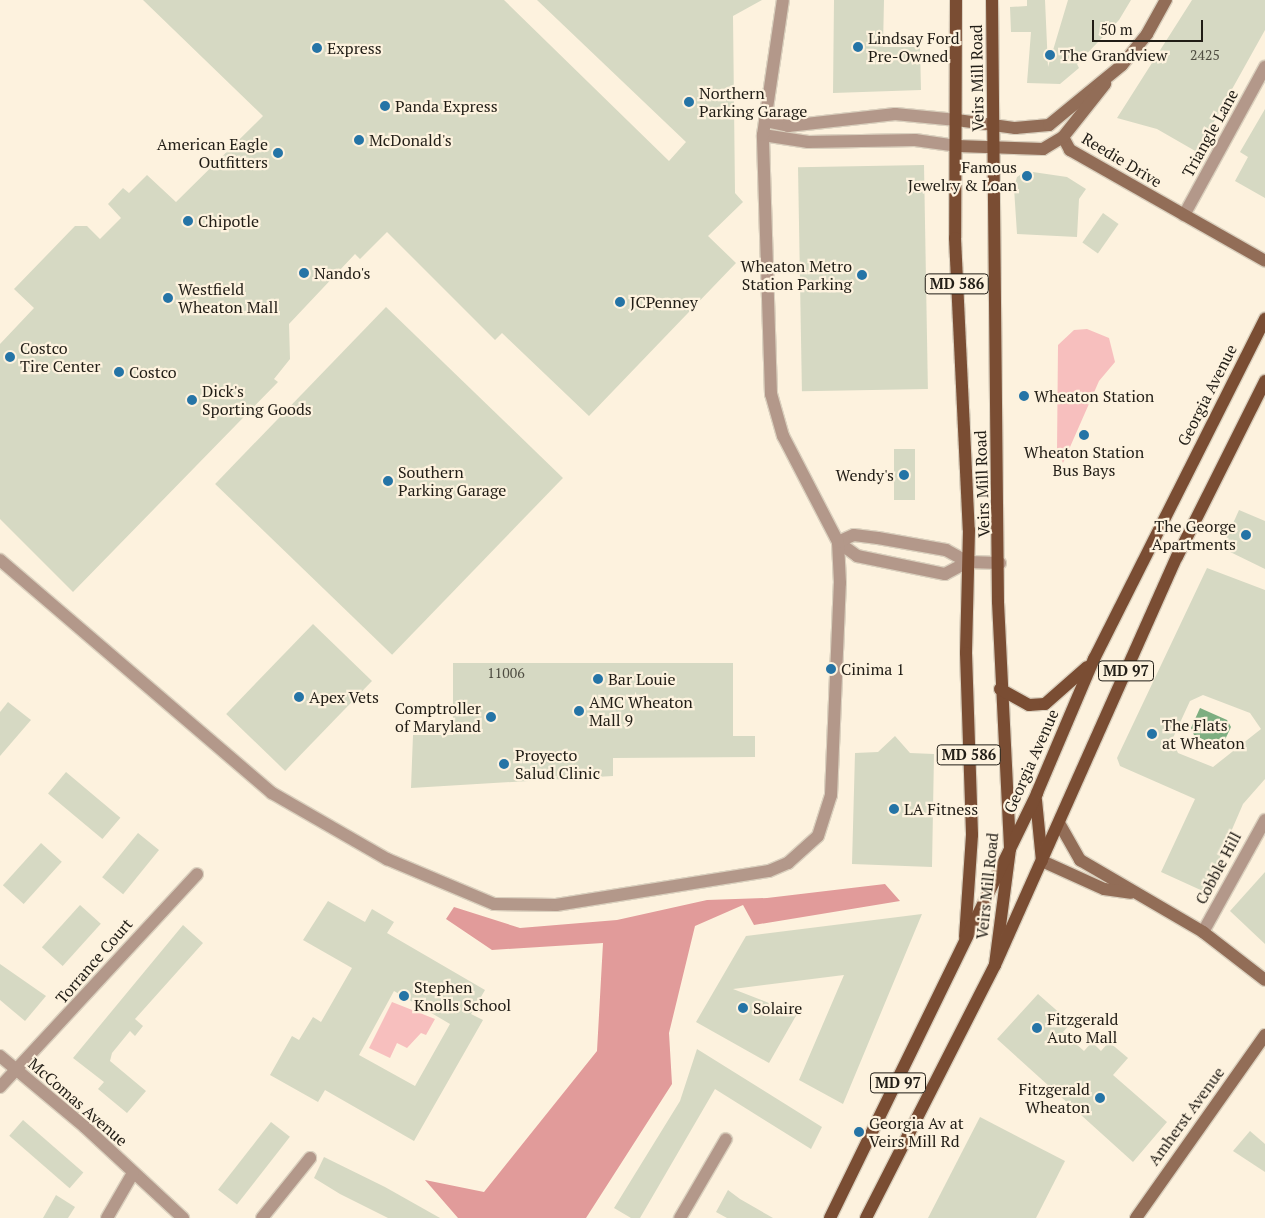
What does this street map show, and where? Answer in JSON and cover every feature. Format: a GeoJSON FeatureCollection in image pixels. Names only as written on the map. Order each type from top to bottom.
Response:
{"type":"FeatureCollection","features":[{"type":"Feature","properties":{"kind":"main road","name":"Veirs Mill Road"},"geometry":{"type":"LineString","coordinates":[[956,0],[957,146],[955,238],[968,562],[966,653],[972,835],[964,947]]}},
{"type":"Feature","properties":{"kind":"main road","name":"Veirs Mill Road"},"geometry":{"type":"LineString","coordinates":[[992,0],[1000,689],[1010,849],[995,965]]}},
{"type":"Feature","properties":{"kind":"main road","name":"Georgia Avenue"},"geometry":{"type":"LineString","coordinates":[[830,1218],[964,947],[1037,793],[1094,659],[1265,319]]}},
{"type":"Feature","properties":{"kind":"main road","name":"MD 97"},"geometry":{"type":"LineString","coordinates":[[866,1218],[995,965],[1178,557],[1265,380]]}},
{"type":"Feature","properties":{"kind":"main road"},"geometry":{"type":"LineString","coordinates":[[1000,689],[1029,705],[1045,704],[1094,659]]}},
{"type":"Feature","properties":{"kind":"main road"},"geometry":{"type":"LineString","coordinates":[[1037,793],[1035,820],[1042,861]]}},
{"type":"Feature","properties":{"kind":"street"},"geometry":{"type":"LineString","coordinates":[[783,0],[763,135],[771,394],[783,436],[838,542],[857,556],[939,573],[968,562],[1000,563]]}},
{"type":"Feature","properties":{"kind":"street"},"geometry":{"type":"LineString","coordinates":[[1063,137],[1147,34],[1166,0]]}},
{"type":"Feature","properties":{"kind":"street","name":"Triangle Lane"},"geometry":{"type":"LineString","coordinates":[[1184,215],[1265,67]]}},
{"type":"Feature","properties":{"kind":"street"},"geometry":{"type":"LineString","coordinates":[[765,121],[788,126],[895,114],[994,125],[1049,125],[1116,70]]}},
{"type":"Feature","properties":{"kind":"street"},"geometry":{"type":"LineString","coordinates":[[763,135],[808,142],[915,140],[957,146]]}},
{"type":"Feature","properties":{"kind":"street","name":"Reedie Drive"},"geometry":{"type":"LineString","coordinates":[[957,146],[994,150],[1043,149],[1063,137],[1070,150],[1265,260]]}},
{"type":"Feature","properties":{"kind":"street"},"geometry":{"type":"LineString","coordinates":[[838,542],[854,535],[878,538],[946,550],[968,562]]}},
{"type":"Feature","properties":{"kind":"street"},"geometry":{"type":"LineString","coordinates":[[0,560],[272,793],[387,858],[494,904],[556,906],[769,871],[809,848],[826,817],[831,794],[838,542]]}},
{"type":"Feature","properties":{"kind":"street","name":"Cobble Hill"},"geometry":{"type":"LineString","coordinates":[[1203,932],[1265,820]]}},
{"type":"Feature","properties":{"kind":"street"},"geometry":{"type":"LineString","coordinates":[[1059,823],[1080,860],[1131,893],[1203,932],[1265,980]]}},
{"type":"Feature","properties":{"kind":"street"},"geometry":{"type":"LineString","coordinates":[[1042,861],[1104,889],[1131,893]]}},
{"type":"Feature","properties":{"kind":"street","name":"Torrance Court"},"geometry":{"type":"LineString","coordinates":[[0,1087],[18,1072],[197,874]]}},
{"type":"Feature","properties":{"kind":"street","name":"Amherst Avenue"},"geometry":{"type":"LineString","coordinates":[[1136,1218],[1265,1035]]}},
{"type":"Feature","properties":{"kind":"street","name":"McComas Avenue"},"geometry":{"type":"LineString","coordinates":[[0,1056],[183,1218]]}},
{"type":"Feature","properties":{"kind":"street"},"geometry":{"type":"LineString","coordinates":[[680,1218],[726,1139]]}},
{"type":"Feature","properties":{"kind":"street"},"geometry":{"type":"LineString","coordinates":[[262,1218],[310,1158]]}},
{"type":"Feature","properties":{"kind":"street"},"geometry":{"type":"LineString","coordinates":[[107,1218],[133,1174]]}},
{"type":"Feature","properties":{"kind":"shaded area"},"geometry":{"type":"Polygon","coordinates":[[[1087,329],[1109,338],[1115,362],[1099,381],[1063,463],[1057,450],[1058,345],[1074,330],[1087,329]]]}},
{"type":"Feature","properties":{"kind":"shaded area"},"geometry":{"type":"Polygon","coordinates":[[[1200,708],[1227,720],[1231,727],[1221,748],[1194,735],[1191,728],[1200,708]]]}},
{"type":"Feature","properties":{"kind":"shaded area"},"geometry":{"type":"Polygon","coordinates":[[[885,884],[900,901],[754,925],[743,905],[695,926],[669,1033],[672,1084],[586,1218],[458,1218],[425,1180],[484,1192],[597,1051],[603,943],[492,950],[446,919],[454,907],[520,928],[617,920],[707,900],[767,898],[885,884]]]}},
{"type":"Feature","properties":{"kind":"shaded area"},"geometry":{"type":"Polygon","coordinates":[[[392,1002],[435,1019],[426,1035],[421,1033],[407,1048],[397,1043],[390,1058],[369,1048],[392,1002]]]}},
{"type":"Feature","properties":{"kind":"building","name":"Westfield Wheaton Mall"},"geometry":{"type":"Polygon","coordinates":[[[143,0],[504,0],[669,161],[686,142],[537,0],[762,0],[733,16],[735,193],[743,202],[708,236],[736,263],[589,416],[502,333],[495,340],[387,232],[360,259],[355,254],[289,324],[290,359],[274,379],[278,382],[73,592],[0,519],[0,344],[34,308],[14,289],[75,226],[87,226],[100,239],[121,218],[108,204],[123,188],[129,193],[147,175],[176,202],[263,116],[143,0]]]}},
{"type":"Feature","properties":{"kind":"building","name":"Lindsay Ford Pre-Owned"},"geometry":{"type":"Polygon","coordinates":[[[834,0],[884,0],[883,47],[920,47],[921,90],[833,93],[834,0]]]}},
{"type":"Feature","properties":{"kind":"building"},"geometry":{"type":"Polygon","coordinates":[[[1027,0],[1045,0],[1048,67],[1068,0],[1131,0],[1119,20],[1077,64],[1079,68],[1060,84],[1027,83],[1031,32],[1011,32],[1010,7],[1027,6],[1027,0]]]}},
{"type":"Feature","properties":{"kind":"building"},"geometry":{"type":"Polygon","coordinates":[[[1192,0],[1265,0],[1265,30],[1197,152],[1157,129],[1117,118],[1192,0]]]}},
{"type":"Feature","properties":{"kind":"building"},"geometry":{"type":"Polygon","coordinates":[[[1265,109],[1265,198],[1235,181],[1248,157],[1240,152],[1265,109]]]}},
{"type":"Feature","properties":{"kind":"building","name":"Wheaton Metro Station Parking"},"geometry":{"type":"Polygon","coordinates":[[[924,165],[928,389],[802,391],[798,167],[924,165]]]}},
{"type":"Feature","properties":{"kind":"building"},"geometry":{"type":"Polygon","coordinates":[[[1026,171],[1067,177],[1086,189],[1079,199],[1077,237],[1017,234],[1014,188],[1017,177],[1026,171]]]}},
{"type":"Feature","properties":{"kind":"building"},"geometry":{"type":"Polygon","coordinates":[[[1103,213],[1119,224],[1098,253],[1082,242],[1103,213]]]}},
{"type":"Feature","properties":{"kind":"building","name":"Southern Parking Garage"},"geometry":{"type":"Polygon","coordinates":[[[386,307],[563,478],[392,655],[215,484],[386,307]]]}},
{"type":"Feature","properties":{"kind":"building","name":"Wendy's"},"geometry":{"type":"Polygon","coordinates":[[[894,449],[915,449],[915,500],[894,500],[894,449]]]}},
{"type":"Feature","properties":{"kind":"building","name":"The George Apartments"},"geometry":{"type":"Polygon","coordinates":[[[1239,510],[1265,521],[1265,569],[1222,548],[1239,510]]]}},
{"type":"Feature","properties":{"kind":"building","name":"The Flats at Wheaton"},"geometry":{"type":"Polygon","coordinates":[[[1207,568],[1265,590],[1265,779],[1243,804],[1205,892],[1161,872],[1195,799],[1120,766],[1117,758],[1207,568]],[[1203,695],[1190,701],[1172,740],[1178,753],[1213,767],[1261,729],[1250,713],[1203,695]]]}},
{"type":"Feature","properties":{"kind":"building","name":"Apex Vets"},"geometry":{"type":"Polygon","coordinates":[[[313,624],[372,681],[285,771],[226,714],[313,624]]]}},
{"type":"Feature","properties":{"kind":"building"},"geometry":{"type":"Polygon","coordinates":[[[453,663],[733,663],[733,736],[755,736],[755,757],[613,758],[613,776],[411,788],[413,735],[453,735],[453,663]]]}},
{"type":"Feature","properties":{"kind":"building"},"geometry":{"type":"Polygon","coordinates":[[[8,702],[31,720],[0,756],[0,712],[8,702]]]}},
{"type":"Feature","properties":{"kind":"building","name":"LA Fitness"},"geometry":{"type":"Polygon","coordinates":[[[895,736],[910,753],[934,754],[932,867],[852,864],[855,753],[878,752],[895,736]]]}},
{"type":"Feature","properties":{"kind":"building"},"geometry":{"type":"Polygon","coordinates":[[[66,772],[120,818],[102,839],[48,793],[66,772]]]}},
{"type":"Feature","properties":{"kind":"building"},"geometry":{"type":"Polygon","coordinates":[[[138,833],[159,850],[123,894],[102,877],[138,833]]]}},
{"type":"Feature","properties":{"kind":"building"},"geometry":{"type":"Polygon","coordinates":[[[41,843],[62,862],[24,904],[3,885],[41,843]]]}},
{"type":"Feature","properties":{"kind":"building"},"geometry":{"type":"Polygon","coordinates":[[[1265,872],[1265,944],[1230,911],[1265,872]]]}},
{"type":"Feature","properties":{"kind":"building","name":"Stephen Knolls School"},"geometry":{"type":"Polygon","coordinates":[[[328,901],[365,922],[372,909],[394,922],[387,933],[485,990],[471,1014],[483,1020],[414,1141],[325,1090],[318,1102],[270,1075],[292,1036],[299,1040],[313,1017],[321,1022],[352,968],[303,940],[328,901]],[[394,991],[359,1055],[415,1086],[450,1024],[394,991]]]}},
{"type":"Feature","properties":{"kind":"building"},"geometry":{"type":"Polygon","coordinates":[[[80,905],[101,924],[63,966],[42,947],[80,905]]]}},
{"type":"Feature","properties":{"kind":"building","name":"Solaire"},"geometry":{"type":"Polygon","coordinates":[[[922,914],[843,1104],[799,1080],[844,975],[733,989],[797,1014],[769,1063],[696,1022],[746,936],[922,914]]]}},
{"type":"Feature","properties":{"kind":"building"},"geometry":{"type":"Polygon","coordinates":[[[183,925],[203,943],[135,1019],[143,1026],[135,1036],[130,1031],[112,1053],[110,1061],[146,1091],[127,1113],[98,1089],[104,1082],[73,1058],[183,925]]]}},
{"type":"Feature","properties":{"kind":"building"},"geometry":{"type":"Polygon","coordinates":[[[0,964],[46,996],[25,1021],[0,1000],[0,964]]]}},
{"type":"Feature","properties":{"kind":"building","name":"Fitzgerald Wheaton"},"geometry":{"type":"Polygon","coordinates":[[[1038,994],[1071,1023],[1063,1032],[1084,1051],[1092,1042],[1101,1051],[1109,1042],[1128,1058],[1113,1075],[1167,1122],[1133,1162],[997,1039],[1038,994]]]}},
{"type":"Feature","properties":{"kind":"building"},"geometry":{"type":"Polygon","coordinates":[[[697,1049],[822,1127],[811,1149],[715,1089],[640,1218],[631,1218],[614,1208],[680,1101],[697,1049]]]}},
{"type":"Feature","properties":{"kind":"building"},"geometry":{"type":"Polygon","coordinates":[[[980,1117],[1065,1161],[1036,1218],[928,1218],[980,1117]]]}},
{"type":"Feature","properties":{"kind":"building"},"geometry":{"type":"Polygon","coordinates":[[[23,1120],[83,1172],[70,1188],[9,1136],[23,1120]]]}},
{"type":"Feature","properties":{"kind":"building"},"geometry":{"type":"Polygon","coordinates":[[[271,1122],[290,1137],[237,1205],[218,1190],[271,1122]]]}},
{"type":"Feature","properties":{"kind":"building"},"geometry":{"type":"Polygon","coordinates":[[[1250,1131],[1265,1144],[1265,1172],[1233,1151],[1250,1131]]]}},
{"type":"Feature","properties":{"kind":"building"},"geometry":{"type":"Polygon","coordinates":[[[324,1157],[385,1187],[440,1218],[388,1218],[340,1194],[314,1178],[324,1157]]]}},
{"type":"Feature","properties":{"kind":"building"},"geometry":{"type":"Polygon","coordinates":[[[728,1190],[773,1218],[727,1218],[716,1212],[728,1190]]]}},
{"type":"Feature","properties":{"kind":"building"},"geometry":{"type":"Polygon","coordinates":[[[56,1195],[75,1207],[68,1218],[43,1218],[56,1195]]]}},
{"type":"Feature","properties":{"kind":"place","name":"Lindsay Ford Pre-Owned"},"geometry":{"type":"Point","coordinates":[858,47]}},
{"type":"Feature","properties":{"kind":"place","name":"Express"},"geometry":{"type":"Point","coordinates":[317,48]}},
{"type":"Feature","properties":{"kind":"place","name":"The Grandview"},"geometry":{"type":"Point","coordinates":[1050,55]}},
{"type":"Feature","properties":{"kind":"place","name":"Northern Parking Garage"},"geometry":{"type":"Point","coordinates":[689,102]}},
{"type":"Feature","properties":{"kind":"place","name":"Panda Express"},"geometry":{"type":"Point","coordinates":[385,106]}},
{"type":"Feature","properties":{"kind":"place","name":"McDonald's"},"geometry":{"type":"Point","coordinates":[359,140]}},
{"type":"Feature","properties":{"kind":"place","name":"American Eagle Outfitters"},"geometry":{"type":"Point","coordinates":[278,153]}},
{"type":"Feature","properties":{"kind":"place","name":"Famous Jewelry & Loan"},"geometry":{"type":"Point","coordinates":[1027,176]}},
{"type":"Feature","properties":{"kind":"place","name":"Chipotle"},"geometry":{"type":"Point","coordinates":[188,221]}},
{"type":"Feature","properties":{"kind":"place","name":"Nando's"},"geometry":{"type":"Point","coordinates":[304,273]}},
{"type":"Feature","properties":{"kind":"place","name":"Wheaton Metro Station Parking"},"geometry":{"type":"Point","coordinates":[862,275]}},
{"type":"Feature","properties":{"kind":"place","name":"Westfield Wheaton Mall"},"geometry":{"type":"Point","coordinates":[168,298]}},
{"type":"Feature","properties":{"kind":"place","name":"JCPenney"},"geometry":{"type":"Point","coordinates":[620,302]}},
{"type":"Feature","properties":{"kind":"place","name":"Costco Tire Center"},"geometry":{"type":"Point","coordinates":[10,357]}},
{"type":"Feature","properties":{"kind":"place","name":"Costco"},"geometry":{"type":"Point","coordinates":[119,372]}},
{"type":"Feature","properties":{"kind":"place","name":"Wheaton Station"},"geometry":{"type":"Point","coordinates":[1024,396]}},
{"type":"Feature","properties":{"kind":"place","name":"Dick's Sporting Goods"},"geometry":{"type":"Point","coordinates":[192,400]}},
{"type":"Feature","properties":{"kind":"place","name":"Wheaton Station Bus Bays"},"geometry":{"type":"Point","coordinates":[1084,435]}},
{"type":"Feature","properties":{"kind":"place","name":"Wendy's"},"geometry":{"type":"Point","coordinates":[904,475]}},
{"type":"Feature","properties":{"kind":"place","name":"Southern Parking Garage"},"geometry":{"type":"Point","coordinates":[388,481]}},
{"type":"Feature","properties":{"kind":"place","name":"The George Apartments"},"geometry":{"type":"Point","coordinates":[1246,535]}},
{"type":"Feature","properties":{"kind":"place","name":"Cinima 1"},"geometry":{"type":"Point","coordinates":[831,669]}},
{"type":"Feature","properties":{"kind":"place","name":"Bar Louie"},"geometry":{"type":"Point","coordinates":[598,679]}},
{"type":"Feature","properties":{"kind":"place","name":"Apex Vets"},"geometry":{"type":"Point","coordinates":[299,697]}},
{"type":"Feature","properties":{"kind":"place","name":"AMC Wheaton Mall 9"},"geometry":{"type":"Point","coordinates":[579,711]}},
{"type":"Feature","properties":{"kind":"place","name":"Comptroller of Maryland"},"geometry":{"type":"Point","coordinates":[491,717]}},
{"type":"Feature","properties":{"kind":"place","name":"The Flats at Wheaton"},"geometry":{"type":"Point","coordinates":[1152,734]}},
{"type":"Feature","properties":{"kind":"place","name":"Proyecto Salud Clinic"},"geometry":{"type":"Point","coordinates":[504,764]}},
{"type":"Feature","properties":{"kind":"place","name":"LA Fitness"},"geometry":{"type":"Point","coordinates":[894,809]}},
{"type":"Feature","properties":{"kind":"place","name":"Stephen Knolls School"},"geometry":{"type":"Point","coordinates":[404,996]}},
{"type":"Feature","properties":{"kind":"place","name":"Solaire"},"geometry":{"type":"Point","coordinates":[743,1008]}},
{"type":"Feature","properties":{"kind":"place","name":"Fitzgerald Auto Mall"},"geometry":{"type":"Point","coordinates":[1037,1028]}},
{"type":"Feature","properties":{"kind":"place","name":"Fitzgerald Wheaton"},"geometry":{"type":"Point","coordinates":[1100,1098]}},
{"type":"Feature","properties":{"kind":"place","name":"Georgia Av at Veirs Mill Rd"},"geometry":{"type":"Point","coordinates":[859,1132]}}]}
